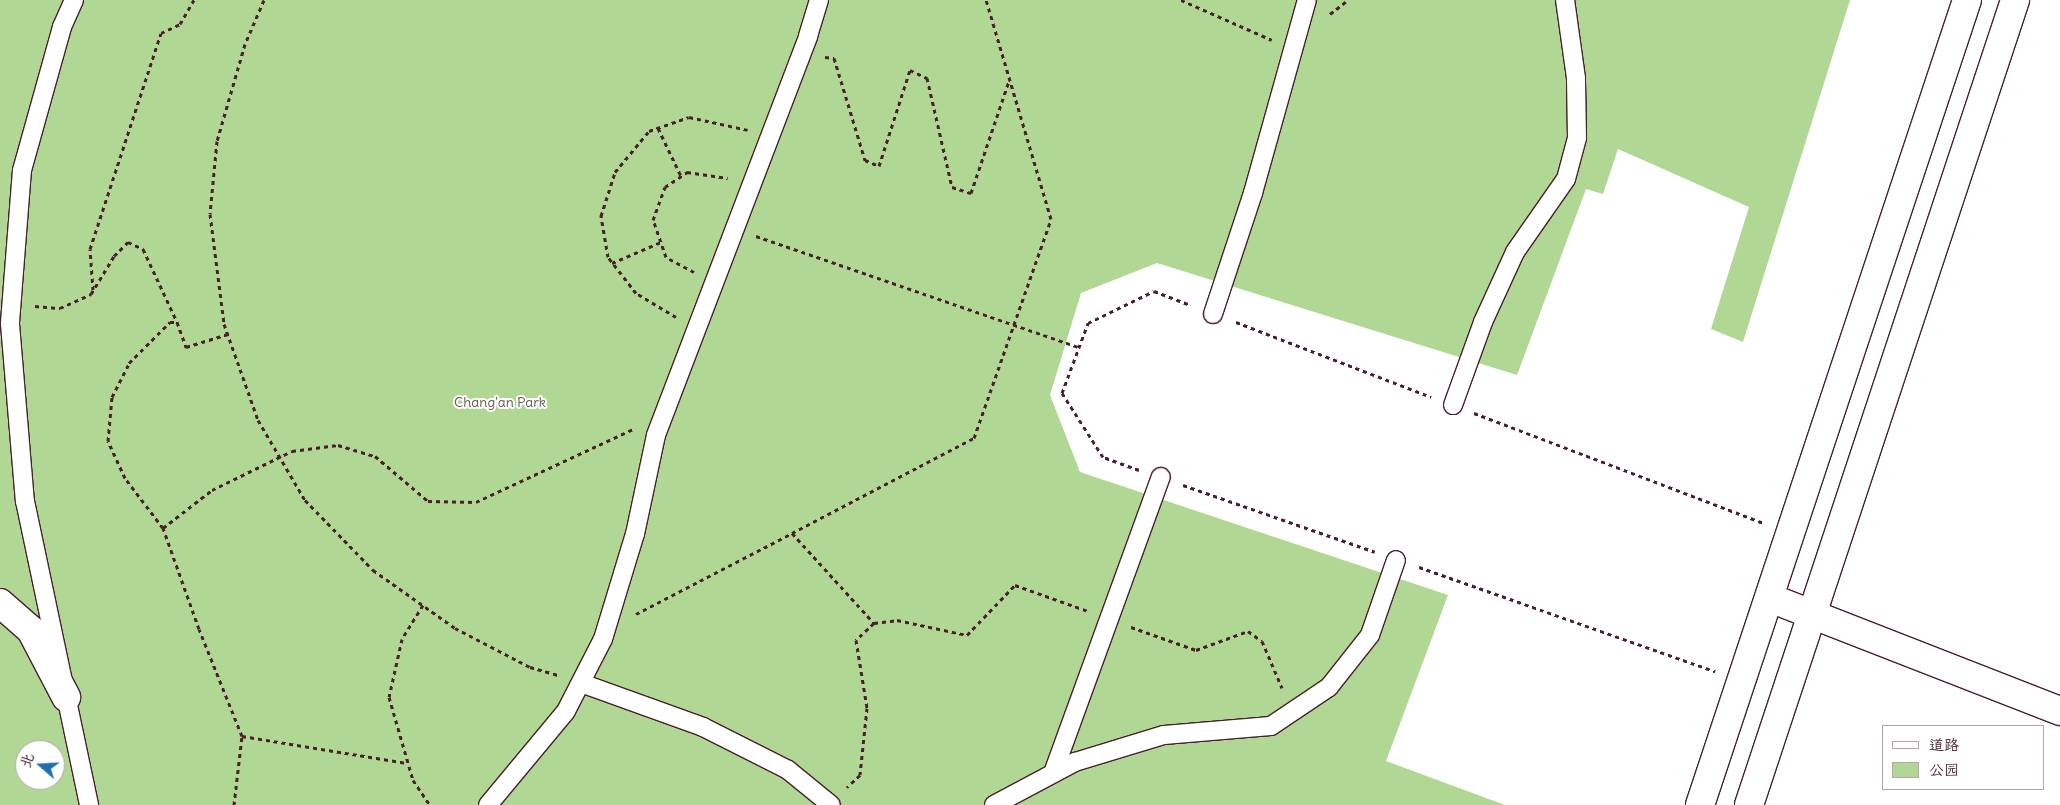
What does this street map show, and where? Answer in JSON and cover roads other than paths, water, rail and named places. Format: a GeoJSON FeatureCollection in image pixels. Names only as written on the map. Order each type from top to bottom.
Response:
{"type":"FeatureCollection","features":[{"type":"Feature","properties":{"kind":"main road"},"geometry":{"type":"LineString","coordinates":[[1700,805],[1967,0]]}},
{"type":"Feature","properties":{"kind":"main road"},"geometry":{"type":"LineString","coordinates":[[1749,805],[2015,0]]}},
{"type":"Feature","properties":{"kind":"main road"},"geometry":{"type":"LineString","coordinates":[[1770,598],[1813,612],[2060,711]]}},
{"type":"Feature","properties":{"kind":"main road"},"geometry":{"type":"LineString","coordinates":[[0,603],[31,630],[66,697]]}},
{"type":"Feature","properties":{"kind":"lane"},"geometry":{"type":"LineString","coordinates":[[74,0],[62,27],[22,170],[10,324],[25,502],[89,805]]}},
{"type":"Feature","properties":{"kind":"lane"},"geometry":{"type":"LineString","coordinates":[[488,805],[566,712],[607,629],[635,534],[656,435],[802,52],[819,0]]}},
{"type":"Feature","properties":{"kind":"lane"},"geometry":{"type":"LineString","coordinates":[[1213,314],[1253,192],[1295,49],[1307,0]]}},
{"type":"Feature","properties":{"kind":"lane"},"geometry":{"type":"LineString","coordinates":[[1453,405],[1483,322],[1515,252],[1566,179],[1576,138],[1576,78],[1565,0]]}},
{"type":"Feature","properties":{"kind":"lane"},"geometry":{"type":"LineString","coordinates":[[1053,774],[1162,478]]}},
{"type":"Feature","properties":{"kind":"lane"},"geometry":{"type":"LineString","coordinates":[[994,805],[1075,762],[1164,735],[1271,726],[1329,687],[1370,635],[1396,560]]}},
{"type":"Feature","properties":{"kind":"lane"},"geometry":{"type":"LineString","coordinates":[[581,683],[703,727],[788,770],[830,804]]}},
{"type":"Feature","properties":{"kind":"park label","name":"Chang'an Park"},"geometry":{"type":"Point","coordinates":[500,402]}}]}
